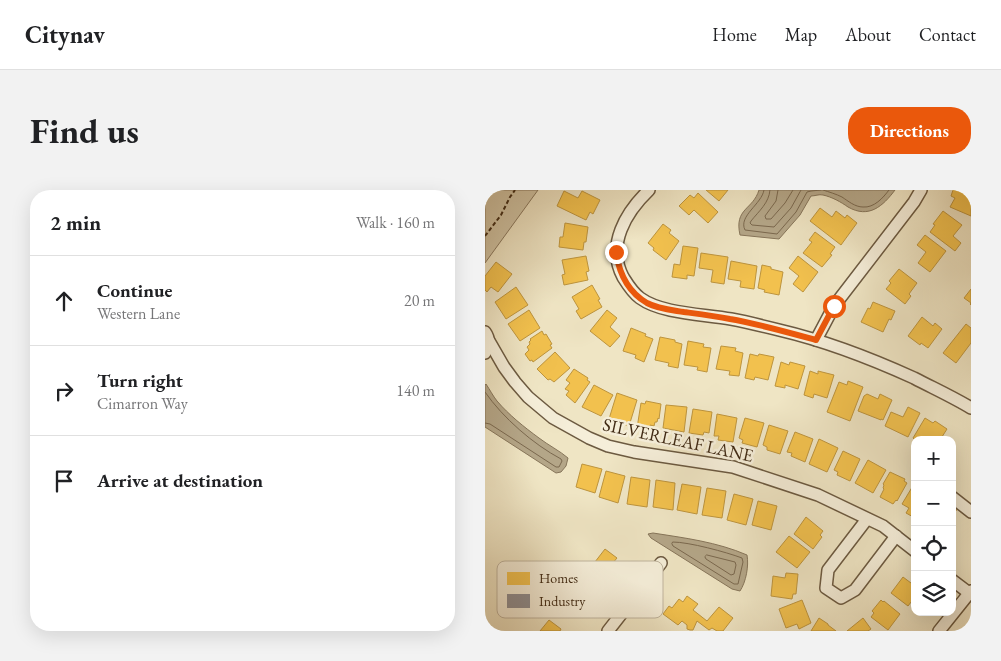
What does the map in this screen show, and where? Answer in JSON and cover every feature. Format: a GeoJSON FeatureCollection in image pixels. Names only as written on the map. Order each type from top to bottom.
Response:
{"type":"FeatureCollection","features":[{"type":"Feature","properties":{"kind":"street"},"geometry":{"type":"LineString","coordinates":[[649,190],[624,221],[617,241],[616,252],[621,272],[638,297],[653,306],[667,310],[731,319],[816,340],[885,365],[967,406],[971,394]]}},
{"type":"Feature","properties":{"kind":"street"},"geometry":{"type":"LineString","coordinates":[[816,340],[834,306],[914,202],[921,190]]}},
{"type":"Feature","properties":{"kind":"street","name":"SILVERLEAF LANE"},"geometry":{"type":"LineString","coordinates":[[485,353],[488,348],[487,336]]}},
{"type":"Feature","properties":{"kind":"street","name":"SILVERLEAF LANE"},"geometry":{"type":"LineString","coordinates":[[487,336],[504,367],[529,397],[553,418],[589,438],[608,446],[633,452],[733,467],[818,495],[883,526],[911,548]]}},
{"type":"Feature","properties":{"kind":"street"},"geometry":{"type":"LineString","coordinates":[[956,500],[971,512]]}},
{"type":"Feature","properties":{"kind":"street"},"geometry":{"type":"LineString","coordinates":[[867,519],[828,570],[826,588],[841,598],[855,590],[895,536]]}},
{"type":"Feature","properties":{"kind":"street"},"geometry":{"type":"LineString","coordinates":[[939,631],[970,592],[956,583]]}},
{"type":"Feature","properties":{"kind":"street"},"geometry":{"type":"LineString","coordinates":[[608,631],[618,618]]}},
{"type":"Feature","properties":{"kind":"path"},"geometry":{"type":"LineString","coordinates":[[485,236],[501,215],[515,190]]}},
{"type":"Feature","properties":{"kind":"shaded area"},"geometry":{"type":"Polygon","coordinates":[[[485,190],[538,190],[485,263],[485,190]]]}},
{"type":"Feature","properties":{"kind":"water"},"geometry":{"type":"Polygon","coordinates":[[[759,190],[895,190],[880,206],[863,212],[826,196],[811,196],[800,215],[779,239],[740,235],[739,226],[742,214],[753,202],[759,190]]]}},
{"type":"Feature","properties":{"kind":"water"},"geometry":{"type":"Polygon","coordinates":[[[486,384],[497,401],[512,416],[533,434],[568,458],[566,466],[561,472],[556,473],[485,427],[486,384]]]}},
{"type":"Feature","properties":{"kind":"water"},"geometry":{"type":"Polygon","coordinates":[[[653,533],[713,544],[747,555],[747,574],[740,591],[732,589],[651,538],[648,534],[653,533]]]}},
{"type":"Feature","properties":{"kind":"building: Homes"},"geometry":{"type":"Polygon","coordinates":[[[706,190],[728,190],[719,201],[706,190]]]}},
{"type":"Feature","properties":{"kind":"building: Homes"},"geometry":{"type":"Polygon","coordinates":[[[953,190],[968,190],[971,192],[971,216],[950,207],[955,198],[951,196],[953,190]]]}},
{"type":"Feature","properties":{"kind":"building: Homes"},"geometry":{"type":"Polygon","coordinates":[[[564,191],[578,198],[582,191],[600,200],[593,214],[590,212],[586,220],[557,206],[564,191]]]}},
{"type":"Feature","properties":{"kind":"building: Homes"},"geometry":{"type":"Polygon","coordinates":[[[698,193],[718,212],[708,223],[694,210],[689,215],[679,206],[690,195],[694,198],[698,193]]]}},
{"type":"Feature","properties":{"kind":"building: Homes"},"geometry":{"type":"Polygon","coordinates":[[[820,208],[832,217],[836,211],[845,218],[847,215],[857,223],[841,245],[810,221],[820,208]]]}},
{"type":"Feature","properties":{"kind":"building: Homes"},"geometry":{"type":"Polygon","coordinates":[[[943,211],[962,225],[953,236],[961,243],[955,251],[930,232],[935,225],[933,224],[943,211]]]}},
{"type":"Feature","properties":{"kind":"building: Homes"},"geometry":{"type":"Polygon","coordinates":[[[565,223],[588,227],[583,250],[559,247],[565,223]]]}},
{"type":"Feature","properties":{"kind":"building: Homes"},"geometry":{"type":"Polygon","coordinates":[[[663,224],[671,230],[669,233],[679,241],[666,260],[653,250],[654,248],[648,243],[663,224]]]}},
{"type":"Feature","properties":{"kind":"building: Homes"},"geometry":{"type":"Polygon","coordinates":[[[815,232],[835,247],[830,254],[832,255],[822,267],[803,253],[812,242],[809,240],[815,232]]]}},
{"type":"Feature","properties":{"kind":"building: Homes"},"geometry":{"type":"Polygon","coordinates":[[[925,235],[946,251],[930,272],[918,263],[926,252],[917,245],[925,235]]]}},
{"type":"Feature","properties":{"kind":"building: Homes"},"geometry":{"type":"Polygon","coordinates":[[[683,246],[698,248],[694,276],[687,275],[687,279],[672,277],[674,264],[680,265],[683,246]]]}},
{"type":"Feature","properties":{"kind":"building: Homes"},"geometry":{"type":"Polygon","coordinates":[[[701,253],[728,257],[724,284],[711,282],[713,270],[699,268],[701,253]]]}},
{"type":"Feature","properties":{"kind":"building: Homes"},"geometry":{"type":"Polygon","coordinates":[[[586,256],[589,271],[586,272],[588,280],[564,285],[562,275],[565,274],[562,260],[586,256]]]}},
{"type":"Feature","properties":{"kind":"building: Homes"},"geometry":{"type":"Polygon","coordinates":[[[798,256],[818,272],[803,292],[793,284],[799,276],[789,268],[798,256]]]}},
{"type":"Feature","properties":{"kind":"building: Homes"},"geometry":{"type":"Polygon","coordinates":[[[731,261],[757,266],[754,289],[740,287],[741,281],[728,279],[731,261]]]}},
{"type":"Feature","properties":{"kind":"building: Homes"},"geometry":{"type":"Polygon","coordinates":[[[496,262],[512,274],[498,292],[491,287],[487,292],[485,290],[485,276],[496,262]]]}},
{"type":"Feature","properties":{"kind":"building: Homes"},"geometry":{"type":"Polygon","coordinates":[[[762,265],[783,272],[779,295],[764,292],[765,290],[758,288],[762,265]]]}},
{"type":"Feature","properties":{"kind":"building: Homes"},"geometry":{"type":"Polygon","coordinates":[[[899,269],[917,283],[905,304],[886,289],[891,283],[889,281],[899,269]]]}},
{"type":"Feature","properties":{"kind":"building: Homes"},"geometry":{"type":"Polygon","coordinates":[[[592,285],[602,307],[581,319],[576,311],[579,309],[572,297],[592,285]]]}},
{"type":"Feature","properties":{"kind":"building: Homes"},"geometry":{"type":"Polygon","coordinates":[[[516,287],[528,305],[506,319],[495,302],[516,287]]]}},
{"type":"Feature","properties":{"kind":"building: Homes"},"geometry":{"type":"Polygon","coordinates":[[[971,289],[971,303],[964,298],[971,289]]]}},
{"type":"Feature","properties":{"kind":"building: Homes"},"geometry":{"type":"Polygon","coordinates":[[[873,302],[895,311],[883,332],[861,322],[873,302]]]}},
{"type":"Feature","properties":{"kind":"building: Homes"},"geometry":{"type":"Polygon","coordinates":[[[529,310],[540,328],[520,341],[508,324],[529,310]]]}},
{"type":"Feature","properties":{"kind":"building: Homes"},"geometry":{"type":"Polygon","coordinates":[[[607,310],[617,318],[610,327],[620,336],[610,347],[590,331],[607,310]]]}},
{"type":"Feature","properties":{"kind":"building: Homes"},"geometry":{"type":"Polygon","coordinates":[[[922,317],[933,326],[935,323],[942,329],[928,348],[921,343],[920,345],[908,336],[922,317]]]}},
{"type":"Feature","properties":{"kind":"building: Homes"},"geometry":{"type":"Polygon","coordinates":[[[966,324],[971,328],[971,343],[956,363],[943,353],[966,324]]]}},
{"type":"Feature","properties":{"kind":"building: Homes"},"geometry":{"type":"Polygon","coordinates":[[[631,328],[653,339],[644,362],[635,358],[636,355],[623,351],[631,328]]]}},
{"type":"Feature","properties":{"kind":"building: Homes"},"geometry":{"type":"Polygon","coordinates":[[[542,331],[552,344],[550,345],[552,348],[533,362],[532,360],[530,361],[525,354],[529,350],[527,347],[530,344],[530,339],[542,331]]]}},
{"type":"Feature","properties":{"kind":"building: Homes"},"geometry":{"type":"Polygon","coordinates":[[[660,337],[675,340],[675,342],[682,344],[678,368],[668,366],[669,363],[655,360],[660,337]]]}},
{"type":"Feature","properties":{"kind":"building: Homes"},"geometry":{"type":"Polygon","coordinates":[[[688,341],[704,344],[703,347],[711,348],[707,372],[697,370],[698,367],[684,365],[688,341]]]}},
{"type":"Feature","properties":{"kind":"building: Homes"},"geometry":{"type":"Polygon","coordinates":[[[721,346],[736,348],[735,351],[743,353],[739,376],[729,375],[730,371],[716,369],[721,346]]]}},
{"type":"Feature","properties":{"kind":"building: Homes"},"geometry":{"type":"Polygon","coordinates":[[[555,352],[570,368],[554,382],[550,379],[548,380],[537,369],[555,352]]]}},
{"type":"Feature","properties":{"kind":"building: Homes"},"geometry":{"type":"Polygon","coordinates":[[[750,354],[774,357],[768,380],[755,377],[754,380],[745,378],[750,354]]]}},
{"type":"Feature","properties":{"kind":"building: Homes"},"geometry":{"type":"Polygon","coordinates":[[[781,362],[789,365],[790,362],[805,366],[798,389],[785,385],[785,388],[775,386],[781,362]]]}},
{"type":"Feature","properties":{"kind":"building: Homes"},"geometry":{"type":"Polygon","coordinates":[[[574,369],[588,378],[587,380],[590,382],[575,403],[566,395],[569,391],[565,389],[570,383],[566,380],[574,369]]]}},
{"type":"Feature","properties":{"kind":"building: Homes"},"geometry":{"type":"Polygon","coordinates":[[[810,371],[818,374],[818,371],[834,375],[827,398],[814,394],[813,398],[804,395],[810,371]]]}},
{"type":"Feature","properties":{"kind":"building: Homes"},"geometry":{"type":"Polygon","coordinates":[[[848,381],[863,387],[850,421],[827,412],[839,382],[847,385],[848,381]]]}},
{"type":"Feature","properties":{"kind":"building: Homes"},"geometry":{"type":"Polygon","coordinates":[[[594,385],[613,395],[601,416],[582,407],[594,385]]]}},
{"type":"Feature","properties":{"kind":"building: Homes"},"geometry":{"type":"Polygon","coordinates":[[[617,393],[637,400],[629,426],[609,419],[617,393]]]}},
{"type":"Feature","properties":{"kind":"building: Homes"},"geometry":{"type":"Polygon","coordinates":[[[867,394],[878,399],[880,394],[892,400],[883,420],[858,411],[864,396],[867,394]]]}},
{"type":"Feature","properties":{"kind":"building: Homes"},"geometry":{"type":"Polygon","coordinates":[[[646,401],[661,404],[659,419],[655,422],[654,426],[650,425],[649,430],[637,428],[641,403],[645,404],[646,401]]]}},
{"type":"Feature","properties":{"kind":"building: Homes"},"geometry":{"type":"Polygon","coordinates":[[[666,405],[687,407],[684,432],[663,428],[666,405]]]}},
{"type":"Feature","properties":{"kind":"building: Homes"},"geometry":{"type":"Polygon","coordinates":[[[908,407],[920,413],[908,437],[885,426],[891,412],[903,417],[908,407]]]}},
{"type":"Feature","properties":{"kind":"building: Homes"},"geometry":{"type":"Polygon","coordinates":[[[693,409],[712,412],[709,433],[704,432],[703,435],[689,433],[693,409]]]}},
{"type":"Feature","properties":{"kind":"building: Homes"},"geometry":{"type":"Polygon","coordinates":[[[717,414],[737,418],[733,442],[718,440],[719,436],[714,436],[717,414]]]}},
{"type":"Feature","properties":{"kind":"building: Homes"},"geometry":{"type":"Polygon","coordinates":[[[745,418],[764,423],[757,447],[742,443],[743,440],[739,438],[745,418]]]}},
{"type":"Feature","properties":{"kind":"building: Homes"},"geometry":{"type":"Polygon","coordinates":[[[925,418],[933,423],[935,421],[947,429],[943,436],[914,436],[925,418]]]}},
{"type":"Feature","properties":{"kind":"building: Homes"},"geometry":{"type":"Polygon","coordinates":[[[769,425],[788,431],[780,454],[767,450],[767,447],[763,445],[769,425]]]}},
{"type":"Feature","properties":{"kind":"building: Homes"},"geometry":{"type":"Polygon","coordinates":[[[795,432],[813,439],[805,462],[791,456],[792,453],[787,452],[795,432]]]}},
{"type":"Feature","properties":{"kind":"building: Homes"},"geometry":{"type":"Polygon","coordinates":[[[819,439],[838,448],[827,472],[809,464],[819,439]]]}},
{"type":"Feature","properties":{"kind":"building: Homes"},"geometry":{"type":"Polygon","coordinates":[[[843,451],[860,459],[850,481],[837,475],[838,472],[834,470],[843,451]]]}},
{"type":"Feature","properties":{"kind":"building: Homes"},"geometry":{"type":"Polygon","coordinates":[[[868,460],[886,470],[873,493],[855,483],[868,460]]]}},
{"type":"Feature","properties":{"kind":"building: Homes"},"geometry":{"type":"Polygon","coordinates":[[[582,464],[602,469],[595,493],[576,487],[582,464]]]}},
{"type":"Feature","properties":{"kind":"building: Homes"},"geometry":{"type":"Polygon","coordinates":[[[606,471],[625,476],[618,503],[599,497],[606,471]]]}},
{"type":"Feature","properties":{"kind":"building: Homes"},"geometry":{"type":"Polygon","coordinates":[[[890,472],[905,479],[904,481],[907,483],[897,501],[893,504],[880,497],[884,489],[883,484],[890,472]]]}},
{"type":"Feature","properties":{"kind":"building: Homes"},"geometry":{"type":"Polygon","coordinates":[[[631,477],[650,480],[647,507],[627,504],[631,477]]]}},
{"type":"Feature","properties":{"kind":"building: Homes"},"geometry":{"type":"Polygon","coordinates":[[[656,480],[675,483],[673,510],[653,507],[656,480]]]}},
{"type":"Feature","properties":{"kind":"building: Homes"},"geometry":{"type":"Polygon","coordinates":[[[682,484],[701,487],[697,514],[677,510],[682,484]]]}},
{"type":"Feature","properties":{"kind":"building: Homes"},"geometry":{"type":"Polygon","coordinates":[[[707,488],[726,491],[722,518],[702,515],[707,488]]]}},
{"type":"Feature","properties":{"kind":"building: Homes"},"geometry":{"type":"Polygon","coordinates":[[[911,489],[911,516],[906,513],[909,508],[902,504],[911,489]]]}},
{"type":"Feature","properties":{"kind":"building: Homes"},"geometry":{"type":"Polygon","coordinates":[[[734,494],[753,499],[746,525],[727,520],[734,494]]]}},
{"type":"Feature","properties":{"kind":"building: Homes"},"geometry":{"type":"Polygon","coordinates":[[[758,501],[777,506],[771,530],[752,525],[758,501]]]}},
{"type":"Feature","properties":{"kind":"building: Homes"},"geometry":{"type":"Polygon","coordinates":[[[806,517],[823,531],[820,535],[822,537],[813,549],[794,534],[806,517]]]}},
{"type":"Feature","properties":{"kind":"building: Homes"},"geometry":{"type":"Polygon","coordinates":[[[789,536],[810,552],[797,568],[776,552],[789,536]]]}},
{"type":"Feature","properties":{"kind":"building: Homes"},"geometry":{"type":"Polygon","coordinates":[[[605,549],[617,558],[614,561],[596,561],[605,549]]]}},
{"type":"Feature","properties":{"kind":"building: Homes"},"geometry":{"type":"Polygon","coordinates":[[[786,573],[798,574],[796,594],[793,594],[792,599],[771,596],[773,576],[785,578],[786,573]]]}},
{"type":"Feature","properties":{"kind":"building: Homes"},"geometry":{"type":"Polygon","coordinates":[[[903,577],[911,583],[911,602],[908,606],[891,593],[903,577]]]}},
{"type":"Feature","properties":{"kind":"building: Homes"},"geometry":{"type":"Polygon","coordinates":[[[687,596],[698,604],[693,610],[707,621],[719,607],[733,618],[723,631],[717,631],[712,628],[709,630],[697,621],[693,630],[687,629],[687,625],[682,621],[678,625],[663,614],[669,606],[672,608],[679,599],[683,602],[687,596]]]}},
{"type":"Feature","properties":{"kind":"building: Homes"},"geometry":{"type":"Polygon","coordinates":[[[802,600],[811,623],[799,629],[797,624],[786,628],[779,609],[802,600]]]}},
{"type":"Feature","properties":{"kind":"building: Homes"},"geometry":{"type":"Polygon","coordinates":[[[881,600],[900,614],[888,630],[871,617],[874,613],[872,611],[881,600]]]}},
{"type":"Feature","properties":{"kind":"building: Homes"},"geometry":{"type":"Polygon","coordinates":[[[819,618],[828,624],[836,631],[811,631],[819,618]]]}},
{"type":"Feature","properties":{"kind":"building: Homes"},"geometry":{"type":"Polygon","coordinates":[[[863,618],[871,629],[868,631],[847,631],[863,618]]]}},
{"type":"Feature","properties":{"kind":"building: Homes"},"geometry":{"type":"Polygon","coordinates":[[[549,620],[561,629],[560,631],[540,631],[549,620]]]}},
{"type":"Feature","properties":{"kind":"route"},"geometry":{"type":"LineString","coordinates":[[616,252],[621,272],[638,297],[653,306],[667,310],[731,319],[816,340],[834,306]]}}]}
